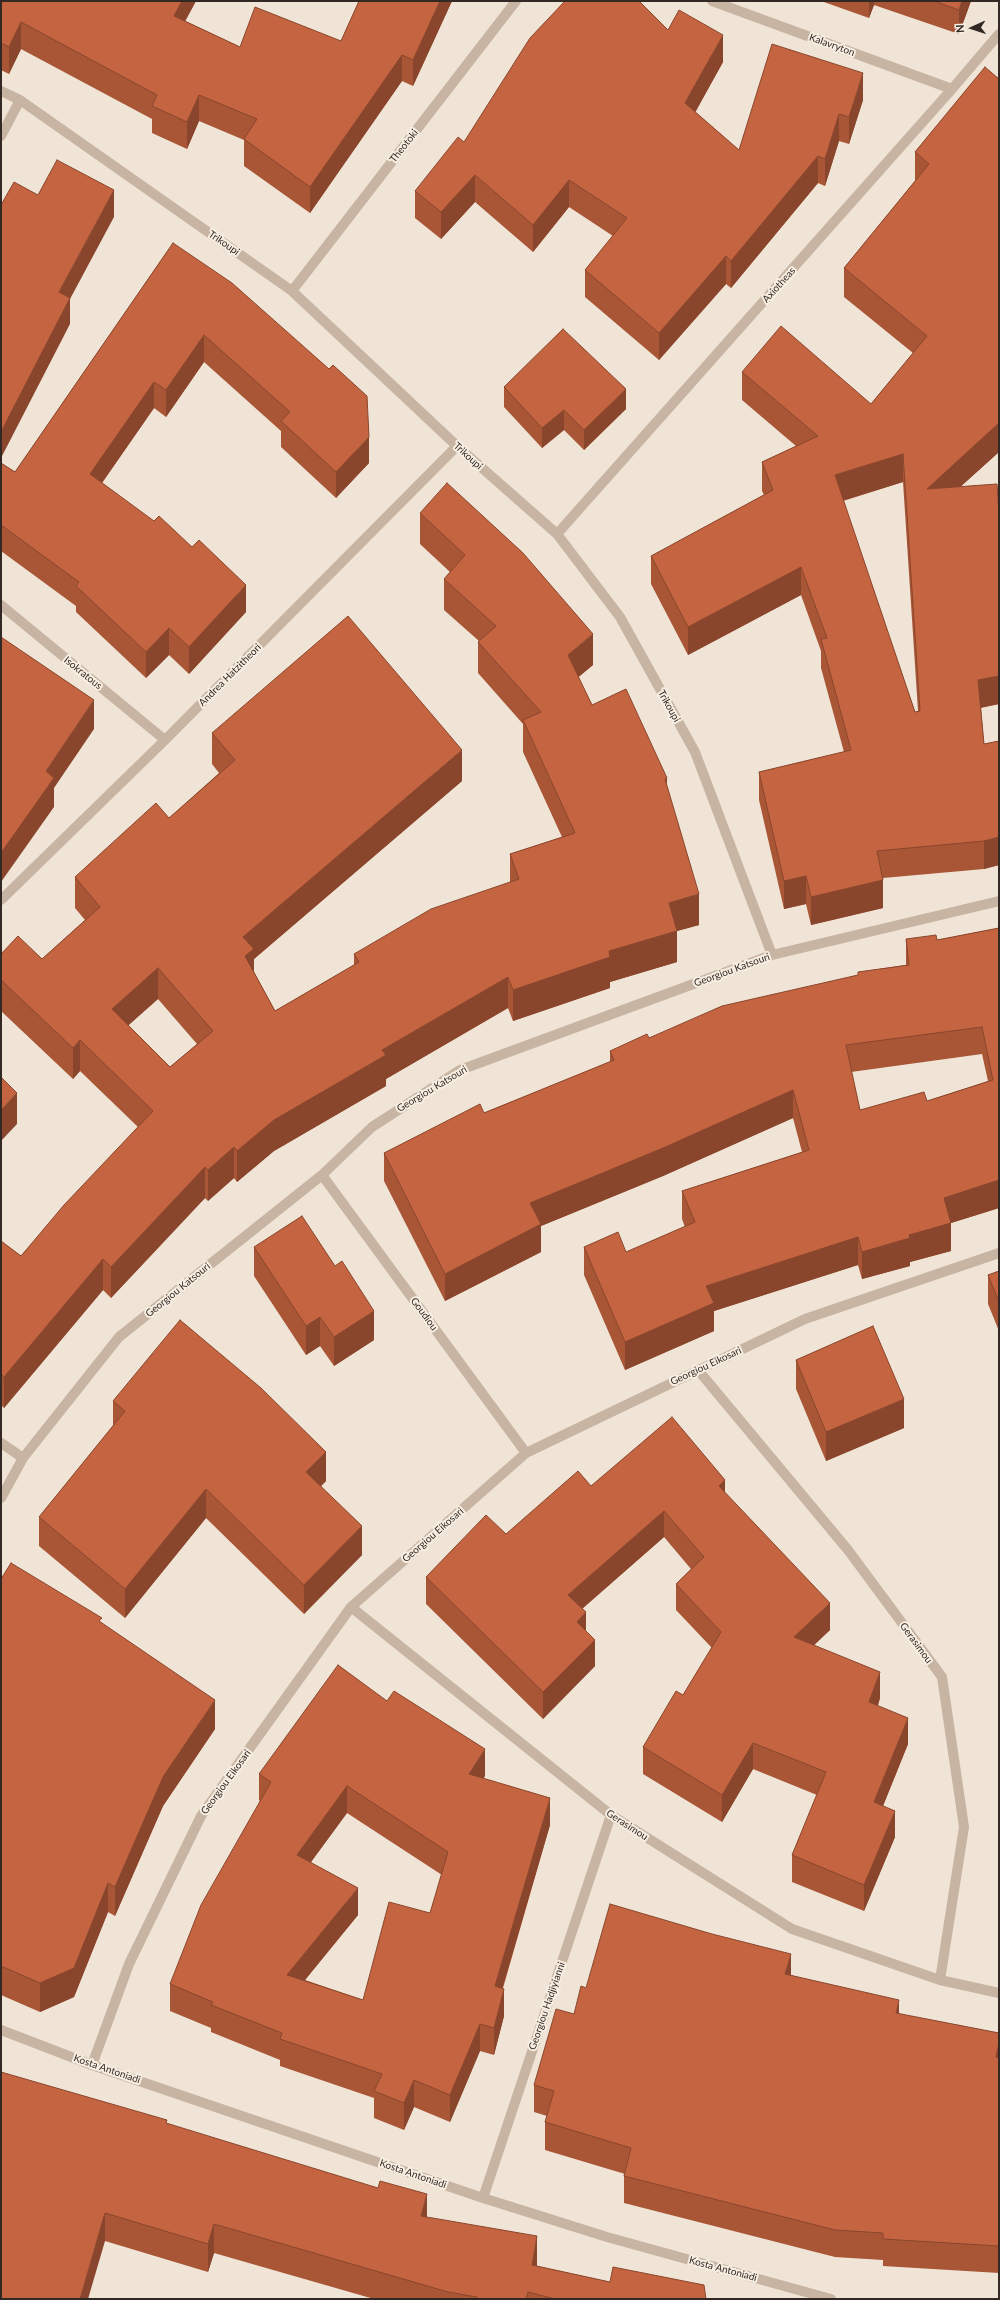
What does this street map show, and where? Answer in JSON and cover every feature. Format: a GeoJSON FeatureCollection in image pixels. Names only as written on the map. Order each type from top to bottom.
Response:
{"type":"FeatureCollection","features":[{"type":"Feature","properties":{"kind":"street","name":"Theotoki"},"geometry":{"type":"LineString","coordinates":[[292,291],[516,1]]}},
{"type":"Feature","properties":{"kind":"street","name":"Kalavryton"},"geometry":{"type":"LineString","coordinates":[[712,1],[952,89]]}},
{"type":"Feature","properties":{"kind":"street","name":"Axiotheas"},"geometry":{"type":"LineString","coordinates":[[557,534],[952,89],[999,34]]}},
{"type":"Feature","properties":{"kind":"street","name":"Trikoupi"},"geometry":{"type":"LineString","coordinates":[[1,92],[20,100],[292,291],[457,446],[557,534],[620,617],[694,752],[772,955]]}},
{"type":"Feature","properties":{"kind":"street"},"geometry":{"type":"LineString","coordinates":[[1,136],[20,100]]}},
{"type":"Feature","properties":{"kind":"street","name":"Andrea Hatzitheori"},"geometry":{"type":"LineString","coordinates":[[1,900],[165,740],[457,446]]}},
{"type":"Feature","properties":{"kind":"street","name":"Isokratous"},"geometry":{"type":"LineString","coordinates":[[1,605],[165,740]]}},
{"type":"Feature","properties":{"kind":"street","name":"Georgiou Katsouri"},"geometry":{"type":"LineString","coordinates":[[1,1498],[23,1458],[119,1337],[322,1175],[372,1127],[460,1070],[772,955],[999,902]]}},
{"type":"Feature","properties":{"kind":"street","name":"Goudiou"},"geometry":{"type":"LineString","coordinates":[[322,1175],[526,1453]]}},
{"type":"Feature","properties":{"kind":"street","name":"Georgiou Eikosari"},"geometry":{"type":"LineString","coordinates":[[92,2065],[129,1964],[201,1816],[351,1607],[526,1453],[805,1319],[999,1253]]}},
{"type":"Feature","properties":{"kind":"street","name":"Gerasimou"},"geometry":{"type":"LineString","coordinates":[[698,1370],[848,1550],[942,1677],[964,1827],[940,1980]]}},
{"type":"Feature","properties":{"kind":"street"},"geometry":{"type":"LineString","coordinates":[[1,1443],[23,1458]]}},
{"type":"Feature","properties":{"kind":"street","name":"Gerasimou"},"geometry":{"type":"LineString","coordinates":[[351,1607],[611,1815],[792,1929],[940,1980],[999,1993]]}},
{"type":"Feature","properties":{"kind":"street","name":"Georgiou Hadjiyianni"},"geometry":{"type":"LineString","coordinates":[[483,2198],[611,1815]]}},
{"type":"Feature","properties":{"kind":"street","name":"Kosta Antoniadi"},"geometry":{"type":"LineString","coordinates":[[1,2030],[92,2065],[483,2198],[607,2237],[831,2299]]}},
{"type":"Feature","properties":{"kind":"building"},"geometry":{"type":"Polygon","coordinates":[[[1,1],[182,1],[174,16],[240,47],[255,7],[341,41],[359,1],[440,1],[413,60],[402,55],[310,187],[244,139],[257,119],[199,95],[187,122],[152,106],[157,95],[21,22],[9,47],[1,43],[1,1]]]}},
{"type":"Feature","properties":{"kind":"building"},"geometry":{"type":"Polygon","coordinates":[[[565,1],[639,1],[668,30],[679,10],[723,35],[685,103],[739,150],[772,44],[863,73],[849,117],[839,114],[825,159],[818,156],[731,261],[726,256],[659,333],[585,270],[627,218],[569,180],[533,225],[475,175],[441,212],[415,191],[458,137],[464,142],[530,38],[565,1]]]}},
{"type":"Feature","properties":{"kind":"building"},"geometry":{"type":"Polygon","coordinates":[[[934,1],[962,1],[959,10],[934,1]]]}},
{"type":"Feature","properties":{"kind":"building"},"geometry":{"type":"Polygon","coordinates":[[[985,67],[999,79],[999,423],[927,489],[997,484],[999,514],[999,676],[978,680],[984,744],[999,741],[999,837],[984,841],[877,851],[883,880],[811,897],[806,876],[784,881],[759,772],[851,750],[821,639],[827,638],[801,567],[688,627],[651,556],[773,490],[762,462],[818,436],[742,372],[781,326],[871,404],[927,336],[844,268],[929,164],[915,152],[985,67]],[[903,454],[835,475],[915,712],[920,711],[903,454]]]}},
{"type":"Feature","properties":{"kind":"building"},"geometry":{"type":"Polygon","coordinates":[[[57,160],[114,190],[59,292],[70,298],[1,432],[1,205],[14,182],[38,195],[57,160]]]}},
{"type":"Feature","properties":{"kind":"building"},"geometry":{"type":"Polygon","coordinates":[[[173,243],[232,283],[329,369],[333,365],[367,396],[369,437],[336,472],[281,421],[290,412],[204,335],[166,390],[154,382],[90,474],[154,521],[159,516],[192,547],[199,540],[246,585],[189,647],[169,628],[146,652],[76,586],[79,582],[1,525],[1,463],[15,472],[173,243]]]}},
{"type":"Feature","properties":{"kind":"building"},"geometry":{"type":"Polygon","coordinates":[[[563,329],[626,389],[584,430],[564,410],[542,428],[504,387],[563,329]]]}},
{"type":"Feature","properties":{"kind":"building"},"geometry":{"type":"Polygon","coordinates":[[[447,483],[523,553],[593,634],[568,655],[592,705],[626,689],[667,778],[665,779],[699,894],[669,903],[677,931],[609,951],[610,957],[513,990],[508,977],[382,1050],[386,1055],[274,1120],[237,1151],[234,1147],[208,1170],[205,1167],[111,1267],[103,1259],[4,1377],[1,1374],[1,1241],[21,1256],[64,1205],[153,1111],[80,1040],[73,1048],[1,980],[1,954],[18,936],[42,959],[100,907],[75,877],[156,803],[169,818],[235,760],[212,733],[348,616],[462,750],[243,937],[254,949],[245,956],[275,1011],[359,962],[354,954],[431,909],[519,879],[510,854],[575,833],[523,720],[541,712],[478,642],[496,626],[444,579],[465,555],[420,513],[447,483]],[[158,968],[112,1009],[170,1067],[213,1031],[158,968]]]}},
{"type":"Feature","properties":{"kind":"building"},"geometry":{"type":"Polygon","coordinates":[[[1,637],[94,700],[46,771],[54,778],[1,853],[1,637]]]}},
{"type":"Feature","properties":{"kind":"building"},"geometry":{"type":"Polygon","coordinates":[[[999,928],[999,1180],[944,1198],[951,1223],[909,1235],[910,1238],[862,1252],[858,1237],[706,1286],[714,1303],[625,1342],[584,1247],[618,1232],[626,1252],[695,1222],[682,1191],[809,1150],[793,1090],[663,1148],[530,1203],[541,1224],[445,1274],[384,1153],[480,1104],[484,1113],[614,1060],[610,1051],[647,1034],[649,1038],[722,1006],[858,975],[858,972],[909,965],[906,939],[936,935],[937,940],[999,928]],[[982,1027],[846,1045],[860,1110],[924,1092],[927,1101],[993,1080],[982,1027]]]}},
{"type":"Feature","properties":{"kind":"building"},"geometry":{"type":"Polygon","coordinates":[[[1,1077],[17,1093],[1,1110],[1,1077]]]}},
{"type":"Feature","properties":{"kind":"building"},"geometry":{"type":"Polygon","coordinates":[[[302,1216],[335,1266],[342,1261],[374,1311],[334,1337],[320,1317],[306,1326],[254,1247],[302,1216]]]}},
{"type":"Feature","properties":{"kind":"building"},"geometry":{"type":"Polygon","coordinates":[[[999,1271],[999,1302],[988,1275],[999,1271]]]}},
{"type":"Feature","properties":{"kind":"building"},"geometry":{"type":"Polygon","coordinates":[[[180,1320],[261,1388],[326,1452],[306,1472],[362,1526],[304,1585],[206,1489],[125,1589],[39,1517],[125,1411],[113,1401],[180,1320]]]}},
{"type":"Feature","properties":{"kind":"building"},"geometry":{"type":"Polygon","coordinates":[[[873,1326],[904,1399],[826,1432],[796,1360],[873,1326]]]}},
{"type":"Feature","properties":{"kind":"building"},"geometry":{"type":"Polygon","coordinates":[[[672,1417],[725,1480],[719,1486],[830,1603],[794,1637],[880,1672],[869,1702],[908,1718],[874,1802],[895,1811],[864,1885],[792,1855],[826,1772],[753,1743],[722,1795],[643,1747],[676,1691],[683,1695],[721,1632],[676,1584],[704,1557],[664,1511],[568,1595],[586,1612],[577,1622],[595,1640],[543,1692],[426,1577],[486,1515],[506,1534],[578,1471],[591,1486],[672,1417]]]}},
{"type":"Feature","properties":{"kind":"building"},"geometry":{"type":"Polygon","coordinates":[[[11,1563],[102,1618],[99,1621],[215,1700],[163,1777],[115,1887],[108,1883],[74,1968],[40,1983],[1,1966],[1,1579],[11,1563]]]}},
{"type":"Feature","properties":{"kind":"building"},"geometry":{"type":"Polygon","coordinates":[[[338,1665],[387,1701],[394,1691],[485,1749],[469,1774],[550,1798],[495,1986],[504,1989],[494,2028],[480,2024],[450,2095],[414,2080],[404,2103],[374,2091],[382,2074],[280,2039],[282,2033],[211,2005],[213,2002],[170,1984],[201,1905],[271,1782],[259,1774],[338,1665]],[[347,1786],[297,1855],[358,1888],[287,1975],[363,2000],[389,1902],[430,1913],[448,1852],[347,1786]]]}},
{"type":"Feature","properties":{"kind":"building"},"geometry":{"type":"Polygon","coordinates":[[[610,1904],[712,1934],[791,1954],[785,1974],[899,2000],[896,2013],[999,2033],[999,2043],[996,2057],[999,2058],[999,2246],[883,2239],[883,2233],[835,2230],[624,2176],[631,2148],[545,2122],[554,2091],[534,2085],[556,2009],[574,2014],[581,1986],[586,1988],[610,1904]]]}},
{"type":"Feature","properties":{"kind":"building"},"geometry":{"type":"Polygon","coordinates":[[[1,2072],[167,2120],[166,2123],[378,2188],[380,2181],[427,2194],[421,2216],[537,2236],[532,2265],[610,2282],[613,2267],[704,2285],[706,2299],[555,2299],[528,2292],[526,2299],[477,2299],[477,2297],[448,2292],[214,2224],[208,2244],[105,2213],[80,2299],[1,2299],[1,2072]]]}}]}
